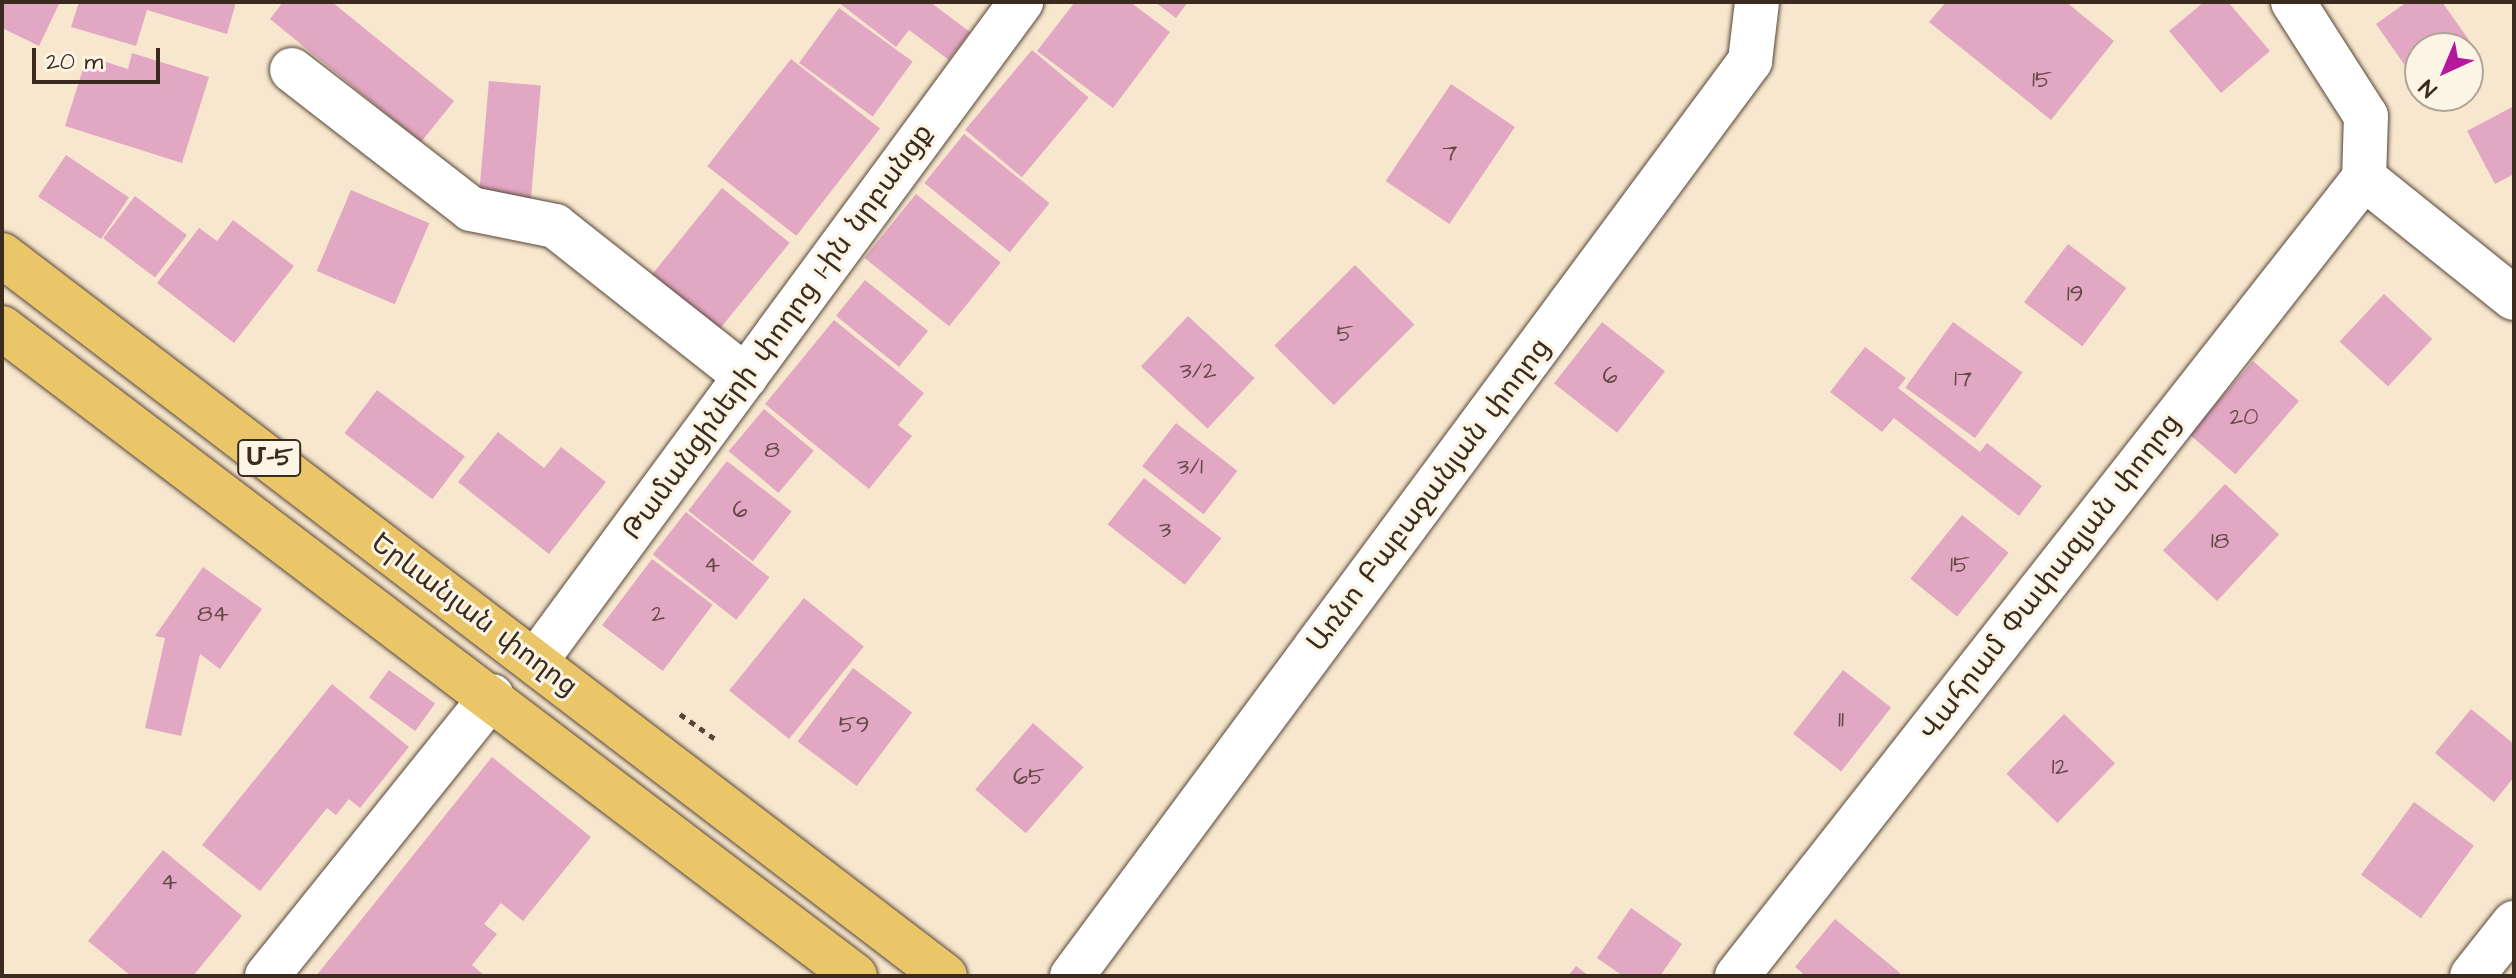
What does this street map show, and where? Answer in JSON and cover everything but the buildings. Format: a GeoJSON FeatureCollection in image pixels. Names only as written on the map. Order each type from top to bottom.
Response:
{"type":"FeatureCollection","features":[{"type":"Feature","properties":{"kind":"highway","name":"Երևանյան փողոց"},"geometry":{"type":"LineString","coordinates":[[2,255],[945,976]]}},
{"type":"Feature","properties":{"kind":"highway","name":"Երևանյան փողոց"},"geometry":{"type":"LineString","coordinates":[[2,328],[492,696],[855,976]]}},
{"type":"Feature","properties":{"kind":"street","name":"Թամանցիների փողոց 1-ին նրբանցք"},"geometry":{"type":"LineString","coordinates":[[535,662],[1021,2]]}},
{"type":"Feature","properties":{"kind":"street","name":"Առնո Բաբաջանյան փողոց"},"geometry":{"type":"LineString","coordinates":[[1072,976],[1750,61],[1757,2]]}},
{"type":"Feature","properties":{"kind":"street"},"geometry":{"type":"LineString","coordinates":[[2293,2],[2366,116],[2364,178],[2514,298]]}},
{"type":"Feature","properties":{"kind":"street"},"geometry":{"type":"LineString","coordinates":[[292,70],[471,209],[555,226],[746,377]]}},
{"type":"Feature","properties":{"kind":"street","name":"Վահրամ Փափազյան փողոց"},"geometry":{"type":"LineString","coordinates":[[1737,976],[2364,178]]}},
{"type":"Feature","properties":{"kind":"street"},"geometry":{"type":"LineString","coordinates":[[267,976],[492,696]]}},
{"type":"Feature","properties":{"kind":"street"},"geometry":{"type":"LineString","coordinates":[[2472,976],[2514,923]]}}]}
